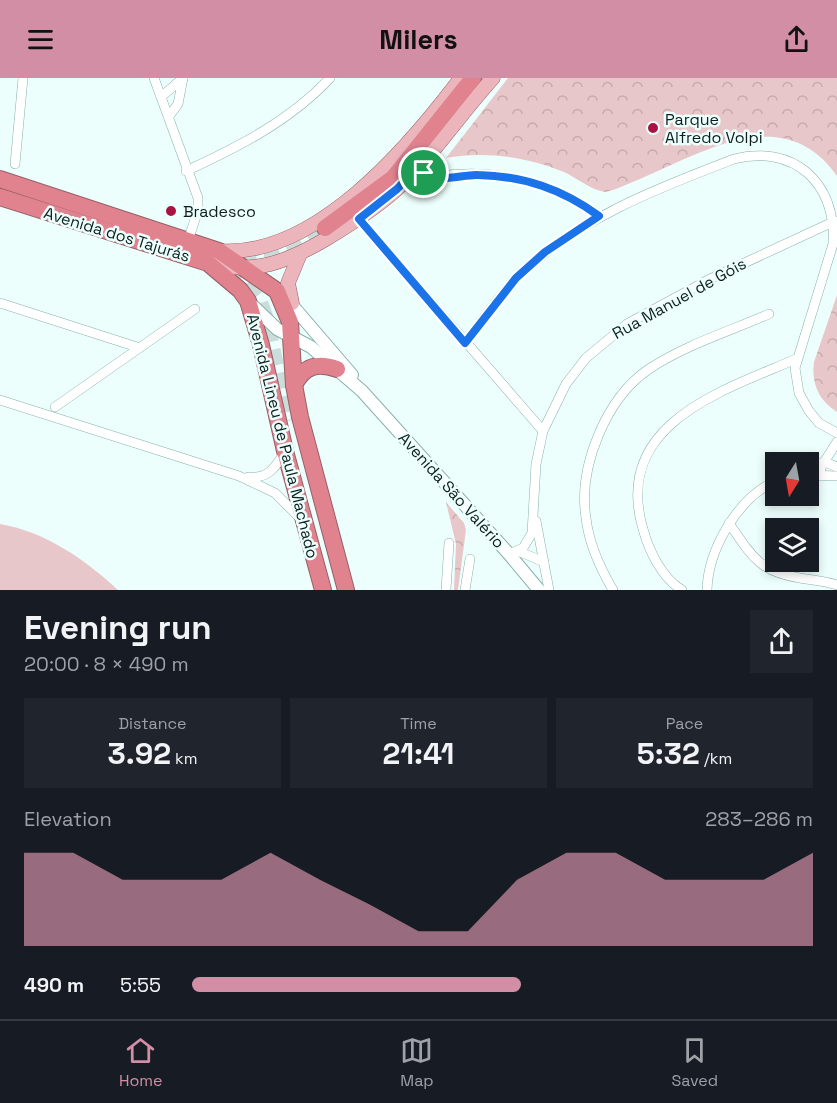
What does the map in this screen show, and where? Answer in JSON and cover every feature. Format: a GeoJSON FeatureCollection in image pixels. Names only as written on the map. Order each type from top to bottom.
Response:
{"type":"FeatureCollection","features":[{"type":"Feature","properties":{"kind":"highway"},"geometry":{"type":"LineString","coordinates":[[325,228],[393,178],[473,78]]}},
{"type":"Feature","properties":{"kind":"highway","name":"Avenida dos Tajurás"},"geometry":{"type":"LineString","coordinates":[[0,180],[188,241],[213,257]]}},
{"type":"Feature","properties":{"kind":"highway","name":"Avenida dos Tajurás"},"geometry":{"type":"LineString","coordinates":[[0,197],[213,257]]}},
{"type":"Feature","properties":{"kind":"highway"},"geometry":{"type":"LineString","coordinates":[[213,257],[240,269],[277,291]]}},
{"type":"Feature","properties":{"kind":"highway","name":"Avenida Lineu de Paula Machado"},"geometry":{"type":"LineString","coordinates":[[213,257],[248,301],[268,370],[285,451],[323,590]]}},
{"type":"Feature","properties":{"kind":"highway","name":"Avenida Lineu de Paula Machado"},"geometry":{"type":"LineString","coordinates":[[277,291],[288,312],[293,338],[295,389],[313,472],[346,590]]}},
{"type":"Feature","properties":{"kind":"highway"},"geometry":{"type":"LineString","coordinates":[[268,370],[270,356],[278,353],[295,389]]}},
{"type":"Feature","properties":{"kind":"highway"},"geometry":{"type":"LineString","coordinates":[[295,389],[300,375],[311,366],[322,365],[337,369]]}},
{"type":"Feature","properties":{"kind":"highway"},"geometry":{"type":"LineString","coordinates":[[288,421],[334,590]]}},
{"type":"Feature","properties":{"kind":"main road"},"geometry":{"type":"LineString","coordinates":[[213,257],[240,253],[268,245],[300,231],[367,184],[401,153],[461,78]]}},
{"type":"Feature","properties":{"kind":"main road"},"geometry":{"type":"LineString","coordinates":[[240,269],[276,264],[300,254],[359,219],[397,189],[420,165],[493,78]]}},
{"type":"Feature","properties":{"kind":"main road"},"geometry":{"type":"LineString","coordinates":[[268,245],[266,257],[276,264]]}},
{"type":"Feature","properties":{"kind":"main road"},"geometry":{"type":"LineString","coordinates":[[292,303],[288,284],[300,254]]}},
{"type":"Feature","properties":{"kind":"main road","name":"Avenida São Valério"},"geometry":{"type":"LineString","coordinates":[[277,291],[292,303],[348,370],[362,391]]}},
{"type":"Feature","properties":{"kind":"main road","name":"Avenida São Valério"},"geometry":{"type":"LineString","coordinates":[[248,301],[268,322],[310,347],[362,391],[514,552],[538,590]]}},
{"type":"Feature","properties":{"kind":"street"},"geometry":{"type":"LineString","coordinates":[[15,164],[23,78]]}},
{"type":"Feature","properties":{"kind":"street"},"geometry":{"type":"LineString","coordinates":[[154,78],[186,171],[198,198],[198,210],[188,241]]}},
{"type":"Feature","properties":{"kind":"street"},"geometry":{"type":"LineString","coordinates":[[161,98],[183,78]]}},
{"type":"Feature","properties":{"kind":"street"},"geometry":{"type":"LineString","coordinates":[[168,116],[178,104],[183,78]]}},
{"type":"Feature","properties":{"kind":"street"},"geometry":{"type":"LineString","coordinates":[[186,171],[262,133],[296,110],[330,78]]}},
{"type":"Feature","properties":{"kind":"street"},"geometry":{"type":"LineString","coordinates":[[465,343],[516,278],[545,252],[599,216],[719,165],[761,154],[788,160],[809,172],[825,191],[835,221],[836,230],[830,258],[796,359],[796,380],[809,411],[819,423],[837,433]]}},
{"type":"Feature","properties":{"kind":"street"},"geometry":{"type":"LineString","coordinates":[[420,165],[424,173],[434,178]]}},
{"type":"Feature","properties":{"kind":"street"},"geometry":{"type":"LineString","coordinates":[[397,189],[434,178],[473,175],[523,179],[563,193],[599,216]]}},
{"type":"Feature","properties":{"kind":"street"},"geometry":{"type":"LineString","coordinates":[[359,219],[543,431]]}},
{"type":"Feature","properties":{"kind":"street","name":"Rua Manuel de Góis"},"geometry":{"type":"LineString","coordinates":[[514,552],[529,540],[534,516],[536,464],[543,431],[567,384],[586,358],[627,324],[711,278],[835,221]]}},
{"type":"Feature","properties":{"kind":"street"},"geometry":{"type":"LineString","coordinates":[[0,303],[137,347]]}},
{"type":"Feature","properties":{"kind":"street"},"geometry":{"type":"LineString","coordinates":[[55,407],[137,347],[195,309]]}},
{"type":"Feature","properties":{"kind":"street"},"geometry":{"type":"LineString","coordinates":[[613,590],[597,558],[585,516],[587,477],[599,435],[622,394],[649,369],[673,356],[770,314]]}},
{"type":"Feature","properties":{"kind":"street"},"geometry":{"type":"LineString","coordinates":[[682,590],[657,561],[642,527],[638,492],[640,475],[651,448],[680,415],[707,399],[796,359]]}},
{"type":"Feature","properties":{"kind":"street"},"geometry":{"type":"LineString","coordinates":[[0,400],[239,476],[275,493],[303,520]]}},
{"type":"Feature","properties":{"kind":"street"},"geometry":{"type":"LineString","coordinates":[[819,463],[825,462],[836,465],[834,476],[820,475],[825,462],[837,442]]}},
{"type":"Feature","properties":{"kind":"street"},"geometry":{"type":"LineString","coordinates":[[239,476],[265,476],[274,469],[285,451]]}},
{"type":"Feature","properties":{"kind":"street"},"geometry":{"type":"LineString","coordinates":[[707,590],[720,543],[729,523],[756,492],[765,487]]}},
{"type":"Feature","properties":{"kind":"street","name":"Rua Manuel de Góis"},"geometry":{"type":"LineString","coordinates":[[534,516],[549,590]]}},
{"type":"Feature","properties":{"kind":"street"},"geometry":{"type":"LineString","coordinates":[[729,523],[753,556],[767,570],[837,585]]}},
{"type":"Feature","properties":{"kind":"street"},"geometry":{"type":"LineString","coordinates":[[446,590],[449,543]]}},
{"type":"Feature","properties":{"kind":"street"},"geometry":{"type":"LineString","coordinates":[[514,552],[544,562]]}},
{"type":"Feature","properties":{"kind":"street"},"geometry":{"type":"LineString","coordinates":[[465,590],[470,559]]}},
{"type":"Feature","properties":{"kind":"green space","name":"Parque Alfredo Volpi"},"geometry":{"type":"Polygon","coordinates":[[[508,78],[837,78],[837,176],[816,153],[793,141],[768,137],[743,139],[716,146],[605,192],[564,172],[536,162],[491,155],[446,158],[508,78]]]}},
{"type":"Feature","properties":{"kind":"green space"},"geometry":{"type":"Polygon","coordinates":[[[837,295],[837,412],[821,397],[815,384],[813,370],[837,295]]]}},
{"type":"Feature","properties":{"kind":"green space"},"geometry":{"type":"Polygon","coordinates":[[[446,502],[464,523],[466,530],[458,590],[454,590],[456,544],[446,502]]]}},
{"type":"Feature","properties":{"kind":"green space"},"geometry":{"type":"Polygon","coordinates":[[[0,524],[33,533],[64,548],[118,590],[0,590],[0,524]]]}},
{"type":"Feature","properties":{"kind":"tunnel"},"geometry":{"type":"LineString","coordinates":[[241,262],[275,255],[325,228]]}},
{"type":"Feature","properties":{"kind":"tunnel"},"geometry":{"type":"LineString","coordinates":[[233,264],[259,300],[266,319],[288,421]]}},
{"type":"Feature","properties":{"kind":"place","name":"Parque Alfredo Volpi"},"geometry":{"type":"Point","coordinates":[653,128]}},
{"type":"Feature","properties":{"kind":"place","name":"Bradesco"},"geometry":{"type":"Point","coordinates":[171,211]}},
{"type":"Feature","properties":{"kind":"route"},"geometry":{"type":"LineString","coordinates":[[420,165],[424,173],[434,178],[498,175],[523,179],[563,193],[599,216],[545,252],[516,278],[465,343],[359,219],[397,189],[420,165]]}}]}
